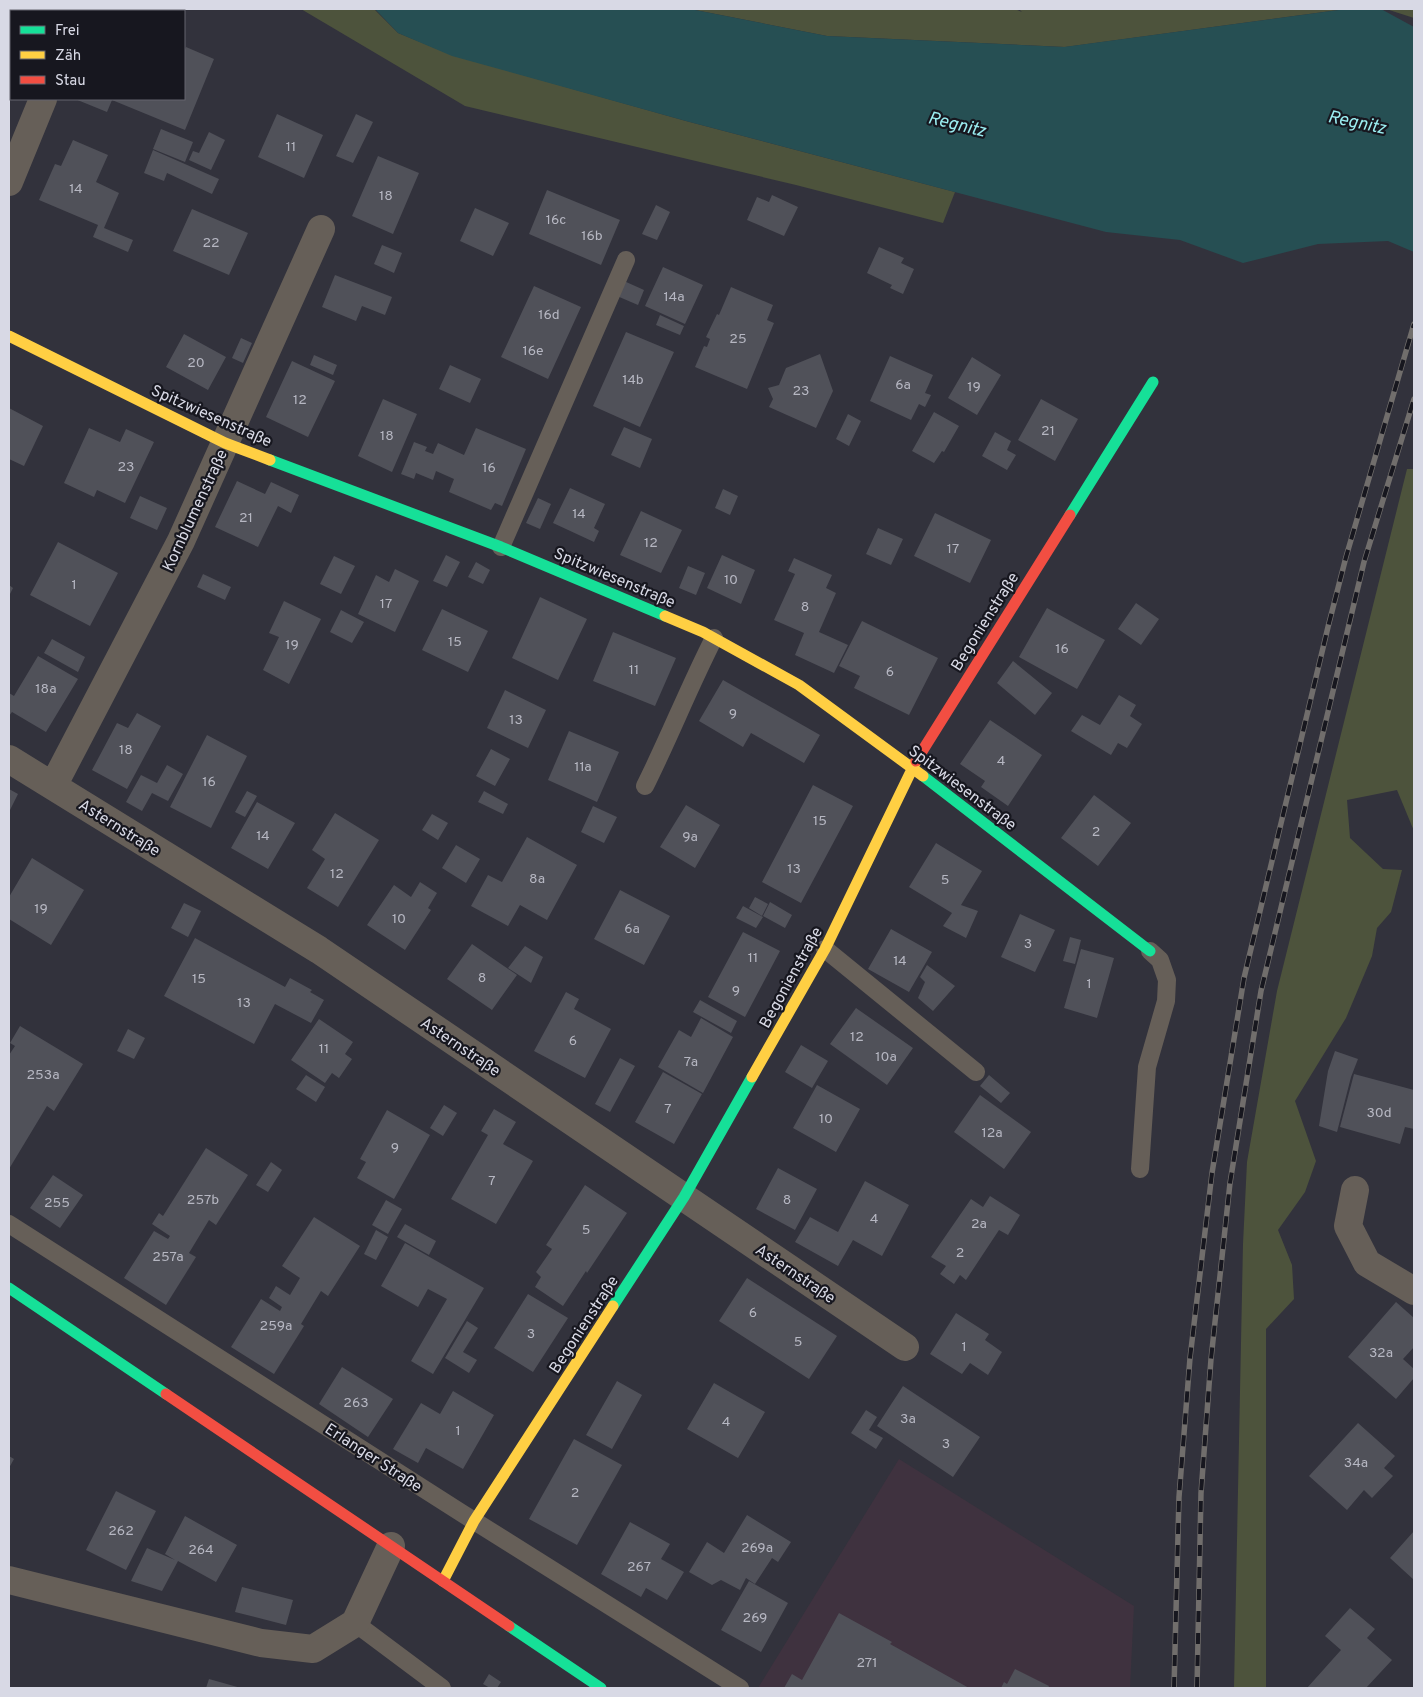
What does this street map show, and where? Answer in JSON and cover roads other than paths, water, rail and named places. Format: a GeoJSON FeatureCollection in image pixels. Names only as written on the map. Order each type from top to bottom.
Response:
{"type":"FeatureCollection","features":[{"type":"Feature","properties":{"kind":"street"},"geometry":{"type":"LineString","coordinates":[[9,182],[43,100]]}},
{"type":"Feature","properties":{"kind":"street","name":"Kornblumenstraße"},"geometry":{"type":"LineString","coordinates":[[53,786],[181,541],[321,229]]}},
{"type":"Feature","properties":{"kind":"street","name":"Spitzwiesenstraße"},"geometry":{"type":"LineString","coordinates":[[9,336],[225,443],[501,547],[714,638],[799,685],[912,768],[1150,951]]}},
{"type":"Feature","properties":{"kind":"street","name":"Begonienstraße"},"geometry":{"type":"LineString","coordinates":[[443,1581],[474,1521],[684,1197],[825,950],[912,768],[1153,382]]}},
{"type":"Feature","properties":{"kind":"street","name":"Asternstraße"},"geometry":{"type":"LineString","coordinates":[[9,758],[319,950],[905,1347]]}},
{"type":"Feature","properties":{"kind":"street"},"geometry":{"type":"LineString","coordinates":[[1355,1190],[1348,1226],[1367,1263],[1414,1291]]}},
{"type":"Feature","properties":{"kind":"street"},"geometry":{"type":"LineString","coordinates":[[9,1288],[601,1688]]}},
{"type":"Feature","properties":{"kind":"street"},"geometry":{"type":"LineString","coordinates":[[9,1580],[261,1643],[313,1649],[356,1623],[390,1546]]}},
{"type":"Feature","properties":{"kind":"lane"},"geometry":{"type":"LineString","coordinates":[[501,547],[626,260]]}},
{"type":"Feature","properties":{"kind":"lane"},"geometry":{"type":"LineString","coordinates":[[645,786],[661,754],[692,681],[714,638]]}},
{"type":"Feature","properties":{"kind":"lane"},"geometry":{"type":"LineString","coordinates":[[825,950],[976,1072]]}},
{"type":"Feature","properties":{"kind":"lane"},"geometry":{"type":"LineString","coordinates":[[1140,1169],[1146,1066],[1166,1002],[1167,980],[1160,960],[1150,951]]}},
{"type":"Feature","properties":{"kind":"lane","name":"Erlanger Straße"},"geometry":{"type":"LineString","coordinates":[[9,1224],[474,1521],[740,1688]]}},
{"type":"Feature","properties":{"kind":"lane"},"geometry":{"type":"LineString","coordinates":[[356,1623],[442,1688]]}},
{"type":"Feature","properties":{"kind":"water","name":"Regnitz"},"geometry":{"type":"Polygon","coordinates":[[[375,9],[690,9],[827,36],[1064,47],[1346,9],[1381,9],[1414,27],[1414,252],[1388,241],[1318,244],[1243,263],[1180,240],[1106,232],[686,121],[452,56],[398,33],[375,9]]]}},
{"type":"Feature","properties":{"kind":"railway"},"geometry":{"type":"LineString","coordinates":[[1174,1688],[1179,1497],[1190,1358],[1212,1173],[1244,978],[1346,557],[1414,324]]}},
{"type":"Feature","properties":{"kind":"railway"},"geometry":{"type":"LineString","coordinates":[[1197,1688],[1201,1493],[1211,1359],[1230,1183],[1261,991],[1364,562],[1414,399]]}}]}
